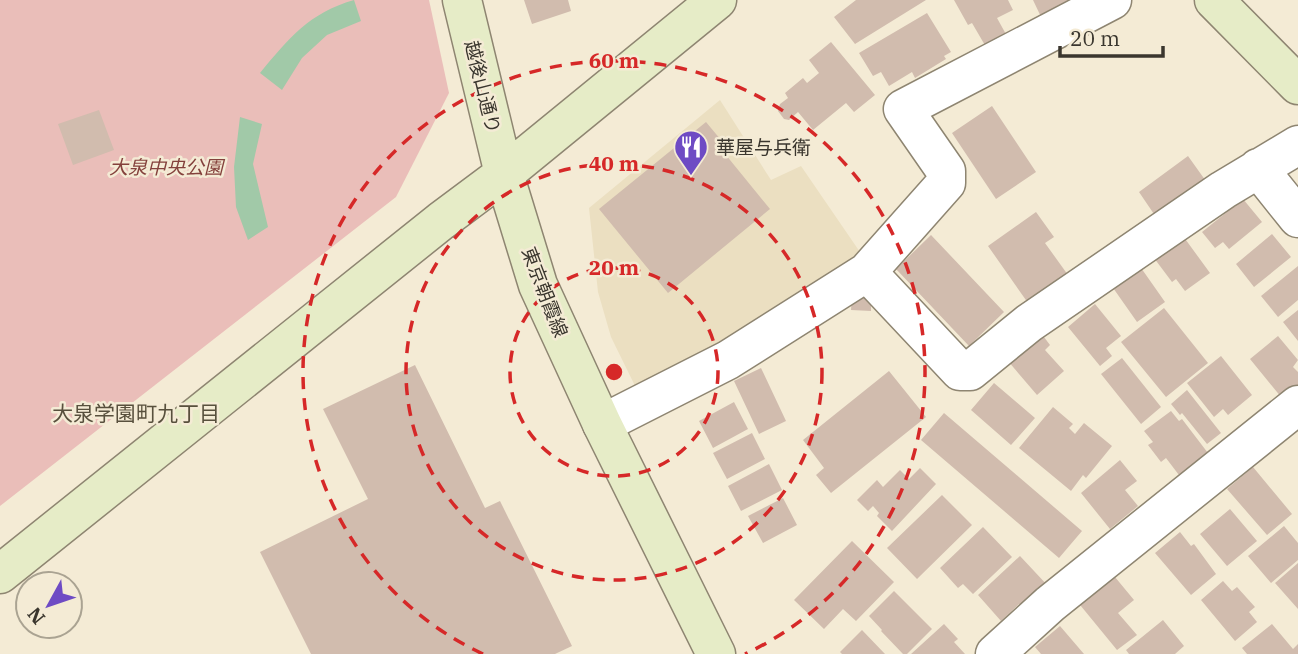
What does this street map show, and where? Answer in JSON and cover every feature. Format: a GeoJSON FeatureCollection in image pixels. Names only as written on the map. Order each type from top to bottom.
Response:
{"type":"FeatureCollection","features":[{"type":"Feature","properties":{"kind":"street","name":"越後山通り"},"geometry":{"type":"LineString","coordinates":[[462,0],[504,174]]}},
{"type":"Feature","properties":{"kind":"street"},"geometry":{"type":"LineString","coordinates":[[0,574],[441,221],[504,174],[717,0]]}},
{"type":"Feature","properties":{"kind":"street"},"geometry":{"type":"LineString","coordinates":[[602,424],[728,360],[867,272],[946,183],[946,171],[903,109],[1112,0]]}},
{"type":"Feature","properties":{"kind":"street"},"geometry":{"type":"LineString","coordinates":[[1214,0],[1298,85]]}},
{"type":"Feature","properties":{"kind":"street"},"geometry":{"type":"LineString","coordinates":[[867,272],[960,371],[970,371],[1029,323],[1223,190],[1298,145]]}},
{"type":"Feature","properties":{"kind":"street"},"geometry":{"type":"LineString","coordinates":[[1258,168],[1298,218]]}},
{"type":"Feature","properties":{"kind":"street","name":"東京朝霞線"},"geometry":{"type":"LineString","coordinates":[[504,174],[538,285],[602,424],[716,654]]}},
{"type":"Feature","properties":{"kind":"street"},"geometry":{"type":"LineString","coordinates":[[995,654],[1050,604],[1298,405]]}},
{"type":"Feature","properties":{"kind":"shaded area"},"geometry":{"type":"Polygon","coordinates":[[[354,0],[361,21],[327,35],[302,58],[282,90],[260,73],[301,28],[324,12],[354,0]]]}},
{"type":"Feature","properties":{"kind":"shaded area"},"geometry":{"type":"Polygon","coordinates":[[[720,100],[771,180],[801,166],[862,255],[639,394],[611,337],[598,292],[589,208],[720,100]]]}},
{"type":"Feature","properties":{"kind":"shaded area"},"geometry":{"type":"Polygon","coordinates":[[[240,117],[262,124],[253,164],[268,227],[248,240],[236,207],[234,167],[240,117]]]}},
{"type":"Feature","properties":{"kind":"green space","name":"大泉中央公園"},"geometry":{"type":"Polygon","coordinates":[[[0,0],[429,0],[449,93],[396,197],[0,506],[0,0]]]}},
{"type":"Feature","properties":{"kind":"building"},"geometry":{"type":"Polygon","coordinates":[[[524,0],[568,0],[571,11],[532,24],[524,0]]]}},
{"type":"Feature","properties":{"kind":"building"},"geometry":{"type":"Polygon","coordinates":[[[856,0],[926,0],[855,44],[834,17],[856,0]]]}},
{"type":"Feature","properties":{"kind":"building"},"geometry":{"type":"Polygon","coordinates":[[[954,0],[1008,0],[1013,10],[997,18],[1007,36],[986,47],[972,23],[968,25],[954,0]]]}},
{"type":"Feature","properties":{"kind":"building"},"geometry":{"type":"Polygon","coordinates":[[[1033,0],[1086,0],[1043,21],[1033,0]]]}},
{"type":"Feature","properties":{"kind":"building"},"geometry":{"type":"Polygon","coordinates":[[[927,13],[951,52],[944,56],[946,59],[915,78],[912,72],[889,86],[881,72],[873,76],[859,53],[927,13]]]}},
{"type":"Feature","properties":{"kind":"building"},"geometry":{"type":"Polygon","coordinates":[[[831,42],[875,95],[854,112],[846,103],[813,130],[798,112],[789,120],[784,119],[778,111],[780,104],[788,98],[785,93],[803,78],[807,83],[819,73],[809,60],[831,42]]]}},
{"type":"Feature","properties":{"kind":"building"},"geometry":{"type":"Polygon","coordinates":[[[992,106],[1036,172],[996,199],[952,133],[992,106]]]}},
{"type":"Feature","properties":{"kind":"building"},"geometry":{"type":"Polygon","coordinates":[[[99,110],[114,150],[73,165],[58,124],[99,110]]]}},
{"type":"Feature","properties":{"kind":"building","name":"華屋与兵衛"},"geometry":{"type":"Polygon","coordinates":[[[706,122],[721,140],[717,144],[770,209],[668,293],[599,209],[706,122]]]}},
{"type":"Feature","properties":{"kind":"building"},"geometry":{"type":"Polygon","coordinates":[[[1188,156],[1208,184],[1158,220],[1139,192],[1188,156]]]}},
{"type":"Feature","properties":{"kind":"building"},"geometry":{"type":"Polygon","coordinates":[[[1243,199],[1262,222],[1229,249],[1223,242],[1215,248],[1202,232],[1243,199]]]}},
{"type":"Feature","properties":{"kind":"building"},"geometry":{"type":"Polygon","coordinates":[[[1036,212],[1054,237],[1045,243],[1068,275],[1028,303],[988,246],[1036,212]]]}},
{"type":"Feature","properties":{"kind":"building"},"geometry":{"type":"Polygon","coordinates":[[[1272,234],[1291,257],[1254,287],[1236,264],[1272,234]]]}},
{"type":"Feature","properties":{"kind":"building"},"geometry":{"type":"Polygon","coordinates":[[[931,235],[1004,312],[969,346],[896,269],[931,235]]]}},
{"type":"Feature","properties":{"kind":"building"},"geometry":{"type":"Polygon","coordinates":[[[1183,236],[1210,273],[1185,291],[1176,279],[1172,282],[1154,258],[1183,236]]]}},
{"type":"Feature","properties":{"kind":"building"},"geometry":{"type":"Polygon","coordinates":[[[1139,265],[1165,302],[1137,322],[1111,285],[1139,265]]]}},
{"type":"Feature","properties":{"kind":"building"},"geometry":{"type":"Polygon","coordinates":[[[1298,266],[1298,300],[1278,317],[1261,296],[1298,266]]]}},
{"type":"Feature","properties":{"kind":"building"},"geometry":{"type":"Polygon","coordinates":[[[852,296],[871,298],[871,311],[851,310],[852,296]]]}},
{"type":"Feature","properties":{"kind":"building"},"geometry":{"type":"Polygon","coordinates":[[[1095,304],[1121,336],[1106,348],[1112,356],[1100,366],[1068,327],[1095,304]]]}},
{"type":"Feature","properties":{"kind":"building"},"geometry":{"type":"Polygon","coordinates":[[[1164,308],[1208,363],[1166,397],[1121,342],[1164,308]]]}},
{"type":"Feature","properties":{"kind":"building"},"geometry":{"type":"Polygon","coordinates":[[[1298,310],[1298,341],[1283,322],[1298,310]]]}},
{"type":"Feature","properties":{"kind":"building"},"geometry":{"type":"Polygon","coordinates":[[[1041,333],[1050,345],[1045,350],[1064,371],[1037,395],[1008,361],[1041,333]]]}},
{"type":"Feature","properties":{"kind":"building"},"geometry":{"type":"Polygon","coordinates":[[[1278,336],[1298,360],[1293,367],[1298,372],[1298,393],[1286,403],[1250,359],[1278,336]]]}},
{"type":"Feature","properties":{"kind":"building"},"geometry":{"type":"Polygon","coordinates":[[[1221,356],[1252,395],[1228,415],[1223,409],[1214,417],[1187,383],[1221,356]]]}},
{"type":"Feature","properties":{"kind":"building"},"geometry":{"type":"Polygon","coordinates":[[[1122,358],[1161,407],[1141,424],[1101,374],[1122,358]]]}},
{"type":"Feature","properties":{"kind":"building"},"geometry":{"type":"Polygon","coordinates":[[[415,365],[485,508],[500,501],[572,646],[555,654],[311,654],[260,552],[368,499],[323,409],[415,365]]]}},
{"type":"Feature","properties":{"kind":"building"},"geometry":{"type":"Polygon","coordinates":[[[761,368],[786,421],[759,434],[734,381],[761,368]]]}},
{"type":"Feature","properties":{"kind":"building"},"geometry":{"type":"Polygon","coordinates":[[[889,371],[926,417],[831,493],[816,475],[824,468],[803,440],[889,371]]]}},
{"type":"Feature","properties":{"kind":"building"},"geometry":{"type":"Polygon","coordinates":[[[994,383],[1035,418],[1011,445],[971,410],[994,383]]]}},
{"type":"Feature","properties":{"kind":"building"},"geometry":{"type":"Polygon","coordinates":[[[1187,390],[1221,433],[1207,444],[1182,413],[1180,415],[1171,404],[1187,390]]]}},
{"type":"Feature","properties":{"kind":"building"},"geometry":{"type":"Polygon","coordinates":[[[734,402],[748,429],[713,448],[699,421],[734,402]]]}},
{"type":"Feature","properties":{"kind":"building"},"geometry":{"type":"Polygon","coordinates":[[[1053,407],[1073,424],[1069,428],[1075,434],[1084,423],[1112,446],[1086,478],[1083,475],[1071,491],[1019,448],[1053,407]]]}},
{"type":"Feature","properties":{"kind":"building"},"geometry":{"type":"Polygon","coordinates":[[[1171,411],[1179,421],[1182,419],[1211,457],[1182,479],[1166,458],[1161,462],[1148,445],[1153,442],[1144,431],[1171,411]]]}},
{"type":"Feature","properties":{"kind":"building"},"geometry":{"type":"Polygon","coordinates":[[[944,413],[1082,531],[1059,558],[921,440],[944,413]]]}},
{"type":"Feature","properties":{"kind":"building"},"geometry":{"type":"Polygon","coordinates":[[[752,433],[765,459],[727,479],[713,453],[752,433]]]}},
{"type":"Feature","properties":{"kind":"building"},"geometry":{"type":"Polygon","coordinates":[[[1120,460],[1137,481],[1125,490],[1138,506],[1110,529],[1081,493],[1120,460]]]}},
{"type":"Feature","properties":{"kind":"building"},"geometry":{"type":"Polygon","coordinates":[[[769,464],[782,490],[741,511],[728,486],[769,464]]]}},
{"type":"Feature","properties":{"kind":"building"},"geometry":{"type":"Polygon","coordinates":[[[1253,467],[1292,514],[1267,535],[1227,489],[1253,467]]]}},
{"type":"Feature","properties":{"kind":"building"},"geometry":{"type":"Polygon","coordinates":[[[920,468],[936,484],[892,531],[877,516],[879,513],[873,506],[868,511],[857,500],[877,480],[883,487],[900,470],[909,479],[920,468]]]}},
{"type":"Feature","properties":{"kind":"building"},"geometry":{"type":"Polygon","coordinates":[[[942,495],[972,525],[917,579],[887,548],[942,495]]]}},
{"type":"Feature","properties":{"kind":"building"},"geometry":{"type":"Polygon","coordinates":[[[783,498],[797,525],[763,543],[748,516],[783,498]]]}},
{"type":"Feature","properties":{"kind":"building"},"geometry":{"type":"Polygon","coordinates":[[[1230,509],[1257,541],[1227,566],[1200,534],[1230,509]]]}},
{"type":"Feature","properties":{"kind":"building"},"geometry":{"type":"Polygon","coordinates":[[[1284,526],[1298,543],[1298,560],[1271,583],[1248,556],[1284,526]]]}},
{"type":"Feature","properties":{"kind":"building"},"geometry":{"type":"Polygon","coordinates":[[[983,527],[1012,557],[973,594],[963,584],[958,588],[940,568],[983,527]]]}},
{"type":"Feature","properties":{"kind":"building"},"geometry":{"type":"Polygon","coordinates":[[[1180,532],[1191,546],[1194,544],[1216,574],[1191,595],[1155,553],[1180,532]]]}},
{"type":"Feature","properties":{"kind":"building"},"geometry":{"type":"Polygon","coordinates":[[[852,541],[894,582],[856,621],[843,609],[824,629],[794,600],[852,541]]]}},
{"type":"Feature","properties":{"kind":"building"},"geometry":{"type":"Polygon","coordinates":[[[1020,556],[1049,587],[1025,610],[1019,604],[1001,621],[978,595],[1020,556]]]}},
{"type":"Feature","properties":{"kind":"building"},"geometry":{"type":"Polygon","coordinates":[[[1298,563],[1298,609],[1275,583],[1298,563]]]}},
{"type":"Feature","properties":{"kind":"building"},"geometry":{"type":"Polygon","coordinates":[[[1110,571],[1134,600],[1118,613],[1137,635],[1117,650],[1076,600],[1110,571]]]}},
{"type":"Feature","properties":{"kind":"building"},"geometry":{"type":"Polygon","coordinates":[[[1223,581],[1232,591],[1237,587],[1255,607],[1249,612],[1257,622],[1235,641],[1201,600],[1223,581]]]}},
{"type":"Feature","properties":{"kind":"building"},"geometry":{"type":"Polygon","coordinates":[[[894,591],[932,629],[907,654],[903,654],[869,616],[894,591]]]}},
{"type":"Feature","properties":{"kind":"building"},"geometry":{"type":"Polygon","coordinates":[[[1163,620],[1184,646],[1175,654],[1129,654],[1126,650],[1163,620]]]}},
{"type":"Feature","properties":{"kind":"building"},"geometry":{"type":"Polygon","coordinates":[[[944,624],[958,639],[954,642],[965,654],[911,654],[944,624]]]}},
{"type":"Feature","properties":{"kind":"building"},"geometry":{"type":"Polygon","coordinates":[[[1272,624],[1293,649],[1298,644],[1298,654],[1247,654],[1242,648],[1272,624]]]}},
{"type":"Feature","properties":{"kind":"building"},"geometry":{"type":"Polygon","coordinates":[[[1060,626],[1084,654],[1041,654],[1035,647],[1060,626]]]}},
{"type":"Feature","properties":{"kind":"building"},"geometry":{"type":"Polygon","coordinates":[[[862,630],[885,654],[840,652],[862,630]]]}},
{"type":"Feature","properties":{"kind":"place","name":"華屋与兵衛"},"geometry":{"type":"Point","coordinates":[691,177]}},
{"type":"Feature","properties":{"kind":"district","name":"大泉学園町九丁目"},"geometry":{"type":"Point","coordinates":[136,414]}}]}
